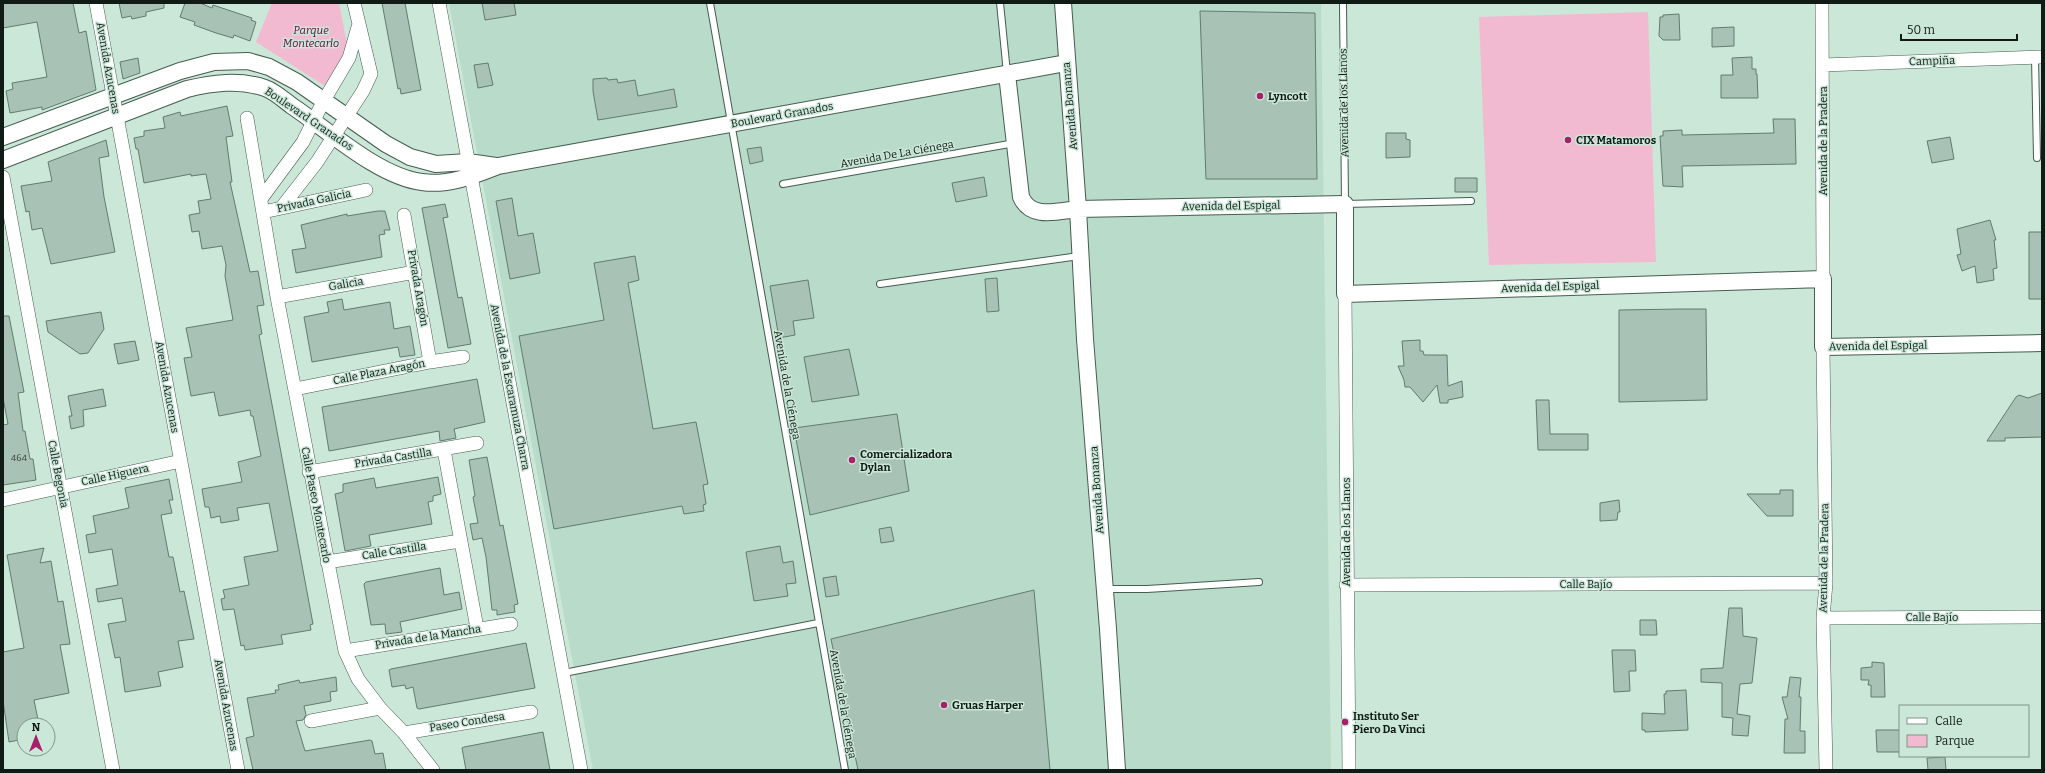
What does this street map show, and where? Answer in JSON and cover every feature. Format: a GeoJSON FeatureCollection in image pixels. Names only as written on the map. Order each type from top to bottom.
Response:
{"type":"FeatureCollection","features":[{"type":"Feature","properties":{"kind":"street","name":"Avenida Azucenas"},"geometry":{"type":"LineString","coordinates":[[96,3],[238,770]]}},
{"type":"Feature","properties":{"kind":"street"},"geometry":{"type":"LineString","coordinates":[[282,208],[317,162],[347,117],[363,91],[371,74],[368,55],[358,27],[354,3]]}},
{"type":"Feature","properties":{"kind":"street","name":"Avenida de la Escaramuza Charra"},"geometry":{"type":"LineString","coordinates":[[439,3],[581,770]]}},
{"type":"Feature","properties":{"kind":"street","name":"Avenida Bonanza"},"geometry":{"type":"LineString","coordinates":[[1062,3],[1078,209],[1085,339],[1116,770]]}},
{"type":"Feature","properties":{"kind":"street","name":"Avenida de la Pradera"},"geometry":{"type":"LineString","coordinates":[[1822,3],[1823,279]]}},
{"type":"Feature","properties":{"kind":"street"},"geometry":{"type":"LineString","coordinates":[[262,205],[303,142],[313,120],[349,58],[358,27]]}},
{"type":"Feature","properties":{"kind":"street","name":"Campiña"},"geometry":{"type":"LineString","coordinates":[[1823,65],[2038,57]]}},
{"type":"Feature","properties":{"kind":"street","name":"Boulevard Granados"},"geometry":{"type":"LineString","coordinates":[[3,137],[180,71],[214,62],[248,61],[276,71],[297,82],[323,102],[386,144],[410,158],[469,170]]}},
{"type":"Feature","properties":{"kind":"street","name":"Boulevard Granados"},"geometry":{"type":"LineString","coordinates":[[3,160],[187,89],[213,83],[243,83],[266,88],[372,162],[404,178],[422,182],[442,182],[469,170],[1066,63]]}},
{"type":"Feature","properties":{"kind":"street"},"geometry":{"type":"LineString","coordinates":[[1007,74],[1021,197],[1024,205],[1041,213],[1078,209]]}},
{"type":"Feature","properties":{"kind":"street","name":"Calle Paseo Montecarlo"},"geometry":{"type":"LineString","coordinates":[[248,118],[277,297],[309,472],[345,651],[358,679],[380,708],[404,733],[433,770]]}},
{"type":"Feature","properties":{"kind":"street","name":"Calle Begonia"},"geometry":{"type":"LineString","coordinates":[[3,177],[113,770]]}},
{"type":"Feature","properties":{"kind":"street","name":"Privada Galicia"},"geometry":{"type":"LineString","coordinates":[[262,205],[282,208],[366,190]]}},
{"type":"Feature","properties":{"kind":"street"},"geometry":{"type":"LineString","coordinates":[[1345,204],[1345,294]]}},
{"type":"Feature","properties":{"kind":"street","name":"Avenida del Espigal"},"geometry":{"type":"LineString","coordinates":[[1078,209],[1345,204]]}},
{"type":"Feature","properties":{"kind":"street","name":"Privada Aragón"},"geometry":{"type":"LineString","coordinates":[[404,215],[430,362]]}},
{"type":"Feature","properties":{"kind":"street","name":"Galicia"},"geometry":{"type":"LineString","coordinates":[[277,297],[415,272]]}},
{"type":"Feature","properties":{"kind":"street","name":"Avenida del Espigal"},"geometry":{"type":"LineString","coordinates":[[1345,294],[1823,279],[1823,347],[2042,343]]}},
{"type":"Feature","properties":{"kind":"street","name":"Avenida de los Llanos"},"geometry":{"type":"LineString","coordinates":[[1345,294],[1346,585],[1349,770]]}},
{"type":"Feature","properties":{"kind":"street","name":"Avenida de la Pradera"},"geometry":{"type":"LineString","coordinates":[[1823,347],[1826,583],[1823,618],[1826,770]]}},
{"type":"Feature","properties":{"kind":"street","name":"Calle Plaza Aragón"},"geometry":{"type":"LineString","coordinates":[[295,389],[430,362],[463,357]]}},
{"type":"Feature","properties":{"kind":"street","name":"Privada Castilla"},"geometry":{"type":"LineString","coordinates":[[309,472],[444,450],[477,443]]}},
{"type":"Feature","properties":{"kind":"street"},"geometry":{"type":"LineString","coordinates":[[444,450],[477,628]]}},
{"type":"Feature","properties":{"kind":"street","name":"Calle Higuera"},"geometry":{"type":"LineString","coordinates":[[3,500],[181,461]]}},
{"type":"Feature","properties":{"kind":"street","name":"Calle Castilla"},"geometry":{"type":"LineString","coordinates":[[327,562],[460,541]]}},
{"type":"Feature","properties":{"kind":"street","name":"Calle Bajío"},"geometry":{"type":"LineString","coordinates":[[1346,585],[1826,583]]}},
{"type":"Feature","properties":{"kind":"street","name":"Calle Bajío"},"geometry":{"type":"LineString","coordinates":[[1823,618],[2042,617]]}},
{"type":"Feature","properties":{"kind":"street","name":"Privada de la Mancha"},"geometry":{"type":"LineString","coordinates":[[345,651],[477,628],[511,624]]}},
{"type":"Feature","properties":{"kind":"street"},"geometry":{"type":"LineString","coordinates":[[311,721],[380,708]]}},
{"type":"Feature","properties":{"kind":"street","name":"Paseo Condesa"},"geometry":{"type":"LineString","coordinates":[[404,733],[531,712]]}},
{"type":"Feature","properties":{"kind":"lane","name":"Avenida de la Ciénega"},"geometry":{"type":"LineString","coordinates":[[710,3],[845,770]]}},
{"type":"Feature","properties":{"kind":"lane"},"geometry":{"type":"LineString","coordinates":[[1000,3],[1007,74]]}},
{"type":"Feature","properties":{"kind":"lane","name":"Avenida de los Llanos"},"geometry":{"type":"LineString","coordinates":[[1343,3],[1345,204]]}},
{"type":"Feature","properties":{"kind":"lane"},"geometry":{"type":"LineString","coordinates":[[2037,158],[2038,57]]}},
{"type":"Feature","properties":{"kind":"lane","name":"Avenida De La Ciénega"},"geometry":{"type":"LineString","coordinates":[[783,184],[1015,143]]}},
{"type":"Feature","properties":{"kind":"lane"},"geometry":{"type":"LineString","coordinates":[[1345,204],[1471,200]]}},
{"type":"Feature","properties":{"kind":"lane"},"geometry":{"type":"LineString","coordinates":[[880,284],[1081,256]]}},
{"type":"Feature","properties":{"kind":"lane"},"geometry":{"type":"LineString","coordinates":[[1104,589],[1147,589],[1259,582]]}},
{"type":"Feature","properties":{"kind":"lane"},"geometry":{"type":"LineString","coordinates":[[564,672],[818,622]]}},
{"type":"Feature","properties":{"kind":"shaded area"},"geometry":{"type":"Polygon","coordinates":[[[449,3],[1321,3],[1331,770],[593,770],[449,3]]]}},
{"type":"Feature","properties":{"kind":"green space","name":"Parque Montecarlo"},"geometry":{"type":"Polygon","coordinates":[[[272,3],[339,3],[349,54],[328,88],[256,42],[272,3]]]}},
{"type":"Feature","properties":{"kind":"green space","name":"CIX Matamoros"},"geometry":{"type":"Polygon","coordinates":[[[1648,12],[1656,262],[1489,265],[1479,17],[1648,12]]]}},
{"type":"Feature","properties":{"kind":"building"},"geometry":{"type":"Polygon","coordinates":[[[3,3],[73,3],[79,33],[86,31],[96,90],[42,110],[42,107],[10,113],[6,91],[13,89],[12,83],[47,77],[37,22],[3,28],[3,3]]]}},
{"type":"Feature","properties":{"kind":"building"},"geometry":{"type":"Polygon","coordinates":[[[119,3],[164,3],[164,8],[146,12],[146,16],[132,19],[131,16],[122,18],[119,3]]]}},
{"type":"Feature","properties":{"kind":"building"},"geometry":{"type":"Polygon","coordinates":[[[185,3],[200,3],[212,8],[213,5],[252,18],[251,20],[256,22],[250,41],[234,35],[233,38],[216,33],[194,25],[195,22],[180,17],[185,3]]]}},
{"type":"Feature","properties":{"kind":"building"},"geometry":{"type":"Polygon","coordinates":[[[382,3],[405,3],[421,90],[401,94],[400,88],[398,89],[382,3]]]}},
{"type":"Feature","properties":{"kind":"building"},"geometry":{"type":"Polygon","coordinates":[[[482,3],[514,3],[516,15],[485,20],[482,3]]]}},
{"type":"Feature","properties":{"kind":"building","name":"Lyncott"},"geometry":{"type":"Polygon","coordinates":[[[1200,11],[1315,13],[1317,179],[1206,179],[1200,11]]]}},
{"type":"Feature","properties":{"kind":"building"},"geometry":{"type":"Polygon","coordinates":[[[1679,14],[1680,40],[1663,40],[1659,36],[1660,17],[1663,17],[1663,15],[1679,14]]]}},
{"type":"Feature","properties":{"kind":"building"},"geometry":{"type":"Polygon","coordinates":[[[1734,27],[1734,46],[1712,47],[1712,28],[1734,27]]]}},
{"type":"Feature","properties":{"kind":"building"},"geometry":{"type":"Polygon","coordinates":[[[1752,57],[1752,69],[1756,69],[1757,74],[1758,98],[1721,98],[1721,75],[1733,75],[1732,58],[1752,57]]]}},
{"type":"Feature","properties":{"kind":"building"},"geometry":{"type":"Polygon","coordinates":[[[138,58],[140,73],[123,79],[120,62],[138,58]]]}},
{"type":"Feature","properties":{"kind":"building"},"geometry":{"type":"Polygon","coordinates":[[[488,63],[493,85],[478,88],[474,65],[488,63]]]}},
{"type":"Feature","properties":{"kind":"building"},"geometry":{"type":"Polygon","coordinates":[[[607,78],[608,80],[617,79],[618,83],[635,80],[638,96],[674,89],[677,107],[598,120],[593,91],[593,79],[607,78]]]}},
{"type":"Feature","properties":{"kind":"building"},"geometry":{"type":"Polygon","coordinates":[[[227,106],[233,136],[226,137],[232,182],[230,182],[250,272],[258,271],[264,305],[257,306],[262,334],[259,335],[313,624],[310,625],[311,630],[281,635],[283,644],[245,650],[244,645],[241,646],[234,609],[223,610],[221,599],[225,598],[223,590],[249,585],[244,557],[278,551],[269,503],[237,508],[239,520],[221,523],[220,516],[211,518],[209,507],[205,507],[202,489],[242,482],[238,462],[261,456],[253,416],[251,416],[250,410],[219,416],[214,392],[191,396],[184,358],[192,357],[186,328],[233,320],[225,276],[226,265],[222,246],[202,249],[199,231],[192,232],[189,215],[200,213],[198,201],[211,199],[206,174],[191,176],[191,174],[144,183],[138,149],[136,149],[134,138],[144,136],[144,131],[165,128],[163,117],[180,112],[181,116],[227,106]]]}},
{"type":"Feature","properties":{"kind":"building"},"geometry":{"type":"Polygon","coordinates":[[[1773,119],[1795,119],[1796,164],[1682,166],[1683,187],[1663,186],[1660,136],[1663,136],[1663,131],[1682,130],[1682,135],[1774,133],[1773,119]]]}},
{"type":"Feature","properties":{"kind":"building"},"geometry":{"type":"Polygon","coordinates":[[[1386,133],[1406,133],[1406,139],[1410,140],[1410,157],[1386,158],[1386,133]]]}},
{"type":"Feature","properties":{"kind":"building"},"geometry":{"type":"Polygon","coordinates":[[[1950,137],[1954,159],[1932,163],[1927,141],[1950,137]]]}},
{"type":"Feature","properties":{"kind":"building"},"geometry":{"type":"Polygon","coordinates":[[[106,140],[109,156],[99,158],[104,197],[115,252],[51,264],[42,228],[32,230],[29,211],[26,212],[21,186],[52,181],[48,162],[106,140]]]}},
{"type":"Feature","properties":{"kind":"building"},"geometry":{"type":"Polygon","coordinates":[[[761,147],[763,161],[750,164],[747,149],[761,147]]]}},
{"type":"Feature","properties":{"kind":"building"},"geometry":{"type":"Polygon","coordinates":[[[984,177],[987,196],[956,202],[952,183],[984,177]]]}},
{"type":"Feature","properties":{"kind":"building"},"geometry":{"type":"Polygon","coordinates":[[[1455,178],[1477,178],[1477,192],[1455,192],[1455,178]]]}},
{"type":"Feature","properties":{"kind":"building"},"geometry":{"type":"Polygon","coordinates":[[[512,198],[518,236],[533,233],[540,273],[510,279],[496,201],[512,198]]]}},
{"type":"Feature","properties":{"kind":"building"},"geometry":{"type":"Polygon","coordinates":[[[445,204],[448,217],[443,218],[458,298],[462,297],[471,344],[448,348],[422,208],[445,204]]]}},
{"type":"Feature","properties":{"kind":"building"},"geometry":{"type":"Polygon","coordinates":[[[385,211],[390,230],[384,230],[385,234],[379,235],[382,257],[296,273],[292,250],[306,248],[301,225],[347,214],[347,216],[385,211]]]}},
{"type":"Feature","properties":{"kind":"building"},"geometry":{"type":"Polygon","coordinates":[[[1990,220],[1996,240],[1994,240],[1997,268],[1993,269],[1994,280],[1977,283],[1975,266],[1962,271],[1957,255],[1961,254],[1957,229],[1990,220]]]}},
{"type":"Feature","properties":{"kind":"building"},"geometry":{"type":"Polygon","coordinates":[[[2029,232],[2042,232],[2042,299],[2029,299],[2029,232]]]}},
{"type":"Feature","properties":{"kind":"building"},"geometry":{"type":"Polygon","coordinates":[[[635,256],[639,280],[628,283],[653,429],[696,422],[708,484],[703,485],[706,504],[703,505],[704,511],[684,514],[682,506],[554,529],[519,336],[604,320],[594,263],[635,256]]]}},
{"type":"Feature","properties":{"kind":"building"},"geometry":{"type":"Polygon","coordinates":[[[997,278],[999,311],[987,312],[985,279],[997,278]]]}},
{"type":"Feature","properties":{"kind":"building"},"geometry":{"type":"Polygon","coordinates":[[[808,280],[814,318],[793,321],[795,335],[779,338],[770,286],[808,280]]]}},
{"type":"Feature","properties":{"kind":"building"},"geometry":{"type":"Polygon","coordinates":[[[342,299],[344,310],[390,302],[394,329],[410,326],[415,355],[400,357],[398,347],[312,362],[304,317],[329,312],[327,302],[342,299]]]}},
{"type":"Feature","properties":{"kind":"building"},"geometry":{"type":"Polygon","coordinates":[[[1706,309],[1707,400],[1619,402],[1619,310],[1706,309]]]}},
{"type":"Feature","properties":{"kind":"building"},"geometry":{"type":"Polygon","coordinates":[[[101,312],[104,329],[88,353],[80,354],[48,332],[46,321],[101,312]]]}},
{"type":"Feature","properties":{"kind":"building"},"geometry":{"type":"Polygon","coordinates":[[[3,316],[9,316],[24,392],[18,393],[23,431],[25,431],[30,459],[33,459],[36,480],[3,485],[3,425],[8,424],[3,398],[3,316]]]}},
{"type":"Feature","properties":{"kind":"building"},"geometry":{"type":"Polygon","coordinates":[[[1420,340],[1420,351],[1423,351],[1424,355],[1447,355],[1448,386],[1462,381],[1463,397],[1448,400],[1448,403],[1440,403],[1437,385],[1423,402],[1410,387],[1405,387],[1404,380],[1398,366],[1404,366],[1402,341],[1420,340]]]}},
{"type":"Feature","properties":{"kind":"building"},"geometry":{"type":"Polygon","coordinates":[[[135,341],[139,360],[118,364],[114,344],[135,341]]]}},
{"type":"Feature","properties":{"kind":"building"},"geometry":{"type":"Polygon","coordinates":[[[849,349],[859,395],[812,402],[804,357],[849,349]]]}},
{"type":"Feature","properties":{"kind":"building"},"geometry":{"type":"Polygon","coordinates":[[[477,379],[485,422],[454,429],[456,438],[440,441],[439,431],[329,451],[322,407],[477,379]]]}},
{"type":"Feature","properties":{"kind":"building"},"geometry":{"type":"Polygon","coordinates":[[[103,389],[106,406],[83,410],[84,426],[71,429],[69,416],[72,416],[68,396],[103,389]]]}},
{"type":"Feature","properties":{"kind":"building"},"geometry":{"type":"Polygon","coordinates":[[[2042,393],[2042,437],[2005,438],[2005,441],[1987,441],[2016,397],[2019,395],[2028,398],[2042,393]]]}},
{"type":"Feature","properties":{"kind":"building"},"geometry":{"type":"Polygon","coordinates":[[[1536,400],[1549,400],[1550,434],[1588,434],[1588,450],[1538,450],[1536,400]]]}},
{"type":"Feature","properties":{"kind":"building","name":"Comercializadora Dylan"},"geometry":{"type":"Polygon","coordinates":[[[897,414],[909,491],[810,515],[794,428],[897,414]]]}},
{"type":"Feature","properties":{"kind":"building"},"geometry":{"type":"Polygon","coordinates":[[[487,457],[500,526],[503,525],[518,604],[514,605],[515,612],[497,615],[497,610],[492,610],[486,557],[482,538],[473,540],[470,524],[478,523],[473,497],[475,496],[469,460],[487,457]]]}},
{"type":"Feature","properties":{"kind":"building"},"geometry":{"type":"Polygon","coordinates":[[[438,477],[441,494],[433,496],[433,501],[428,502],[432,524],[369,535],[371,546],[345,551],[335,494],[343,492],[343,484],[374,478],[376,488],[438,477]]]}},
{"type":"Feature","properties":{"kind":"building"},"geometry":{"type":"Polygon","coordinates":[[[169,479],[173,500],[169,500],[172,513],[161,515],[169,557],[173,557],[180,592],[184,591],[194,639],[178,641],[183,667],[158,672],[161,686],[125,692],[120,657],[115,658],[108,624],[126,621],[122,598],[98,602],[96,589],[118,585],[112,549],[89,553],[86,535],[96,533],[93,516],[129,508],[125,488],[169,479]]]}},
{"type":"Feature","properties":{"kind":"building"},"geometry":{"type":"Polygon","coordinates":[[[1780,490],[1793,490],[1793,516],[1767,516],[1747,494],[1780,494],[1780,490]]]}},
{"type":"Feature","properties":{"kind":"building"},"geometry":{"type":"Polygon","coordinates":[[[1619,500],[1620,512],[1618,512],[1617,520],[1600,521],[1600,503],[1619,500]]]}},
{"type":"Feature","properties":{"kind":"building"},"geometry":{"type":"Polygon","coordinates":[[[891,527],[894,541],[881,543],[879,529],[891,527]]]}},
{"type":"Feature","properties":{"kind":"building"},"geometry":{"type":"Polygon","coordinates":[[[780,546],[783,563],[793,561],[796,583],[786,584],[788,596],[754,601],[746,552],[780,546]]]}},
{"type":"Feature","properties":{"kind":"building"},"geometry":{"type":"Polygon","coordinates":[[[44,548],[40,563],[51,561],[58,602],[63,601],[70,644],[60,645],[69,693],[34,700],[37,717],[16,717],[16,741],[9,742],[3,701],[3,652],[24,648],[7,555],[44,548]]]}},
{"type":"Feature","properties":{"kind":"building"},"geometry":{"type":"Polygon","coordinates":[[[440,568],[444,595],[459,592],[462,609],[400,622],[402,632],[386,634],[385,624],[371,625],[364,584],[366,582],[440,568]]]}},
{"type":"Feature","properties":{"kind":"building"},"geometry":{"type":"Polygon","coordinates":[[[836,576],[839,595],[826,597],[823,578],[836,576]]]}},
{"type":"Feature","properties":{"kind":"building","name":"Gruas Harper"},"geometry":{"type":"Polygon","coordinates":[[[1034,590],[1050,770],[858,770],[831,639],[1034,590]]]}},
{"type":"Feature","properties":{"kind":"building"},"geometry":{"type":"Polygon","coordinates":[[[1729,608],[1742,608],[1743,636],[1757,638],[1752,683],[1740,684],[1737,714],[1750,716],[1748,736],[1732,735],[1733,718],[1722,717],[1722,683],[1701,682],[1701,669],[1723,668],[1729,608]]]}},
{"type":"Feature","properties":{"kind":"building"},"geometry":{"type":"Polygon","coordinates":[[[1640,620],[1656,620],[1657,635],[1640,635],[1640,620]]]}},
{"type":"Feature","properties":{"kind":"building"},"geometry":{"type":"Polygon","coordinates":[[[526,643],[535,688],[419,709],[417,708],[413,687],[406,689],[405,685],[392,687],[389,670],[391,669],[526,643]]]}},
{"type":"Feature","properties":{"kind":"building"},"geometry":{"type":"Polygon","coordinates":[[[1612,650],[1635,650],[1636,671],[1629,671],[1630,691],[1614,692],[1612,650]]]}},
{"type":"Feature","properties":{"kind":"building"},"geometry":{"type":"Polygon","coordinates":[[[1872,662],[1884,663],[1885,697],[1871,697],[1871,685],[1868,685],[1869,680],[1861,680],[1861,668],[1872,667],[1872,662]]]}},
{"type":"Feature","properties":{"kind":"building"},"geometry":{"type":"Polygon","coordinates":[[[336,677],[337,691],[330,692],[331,701],[304,706],[306,715],[303,720],[296,721],[305,751],[370,740],[372,741],[375,754],[383,753],[386,770],[253,770],[246,738],[254,736],[247,698],[276,693],[275,690],[279,690],[278,685],[299,680],[300,683],[336,677]]]}},
{"type":"Feature","properties":{"kind":"building"},"geometry":{"type":"Polygon","coordinates":[[[1790,677],[1801,678],[1799,697],[1801,697],[1800,731],[1805,731],[1805,753],[1784,753],[1785,719],[1788,719],[1782,697],[1787,697],[1790,677]]]}},
{"type":"Feature","properties":{"kind":"building"},"geometry":{"type":"Polygon","coordinates":[[[1686,690],[1688,730],[1645,732],[1645,730],[1642,730],[1642,713],[1665,714],[1664,694],[1666,694],[1666,691],[1686,690]]]}},
{"type":"Feature","properties":{"kind":"building"},"geometry":{"type":"Polygon","coordinates":[[[1876,730],[1899,730],[1899,752],[1877,752],[1876,730]]]}},
{"type":"Feature","properties":{"kind":"building"},"geometry":{"type":"Polygon","coordinates":[[[543,732],[550,770],[466,770],[462,748],[464,747],[543,732]]]}},
{"type":"Feature","properties":{"kind":"building"},"geometry":{"type":"Polygon","coordinates":[[[1945,757],[1946,770],[1928,770],[1927,758],[1945,757]]]}},
{"type":"Feature","properties":{"kind":"place","name":"Lyncott"},"geometry":{"type":"Point","coordinates":[1260,96]}},
{"type":"Feature","properties":{"kind":"place","name":"CIX Matamoros"},"geometry":{"type":"Point","coordinates":[1568,140]}},
{"type":"Feature","properties":{"kind":"place","name":"Comercializadora Dylan"},"geometry":{"type":"Point","coordinates":[852,460]}},
{"type":"Feature","properties":{"kind":"place","name":"Gruas Harper"},"geometry":{"type":"Point","coordinates":[944,705]}},
{"type":"Feature","properties":{"kind":"place","name":"Instituto Ser Piero Da Vinci"},"geometry":{"type":"Point","coordinates":[1345,722]}}]}
